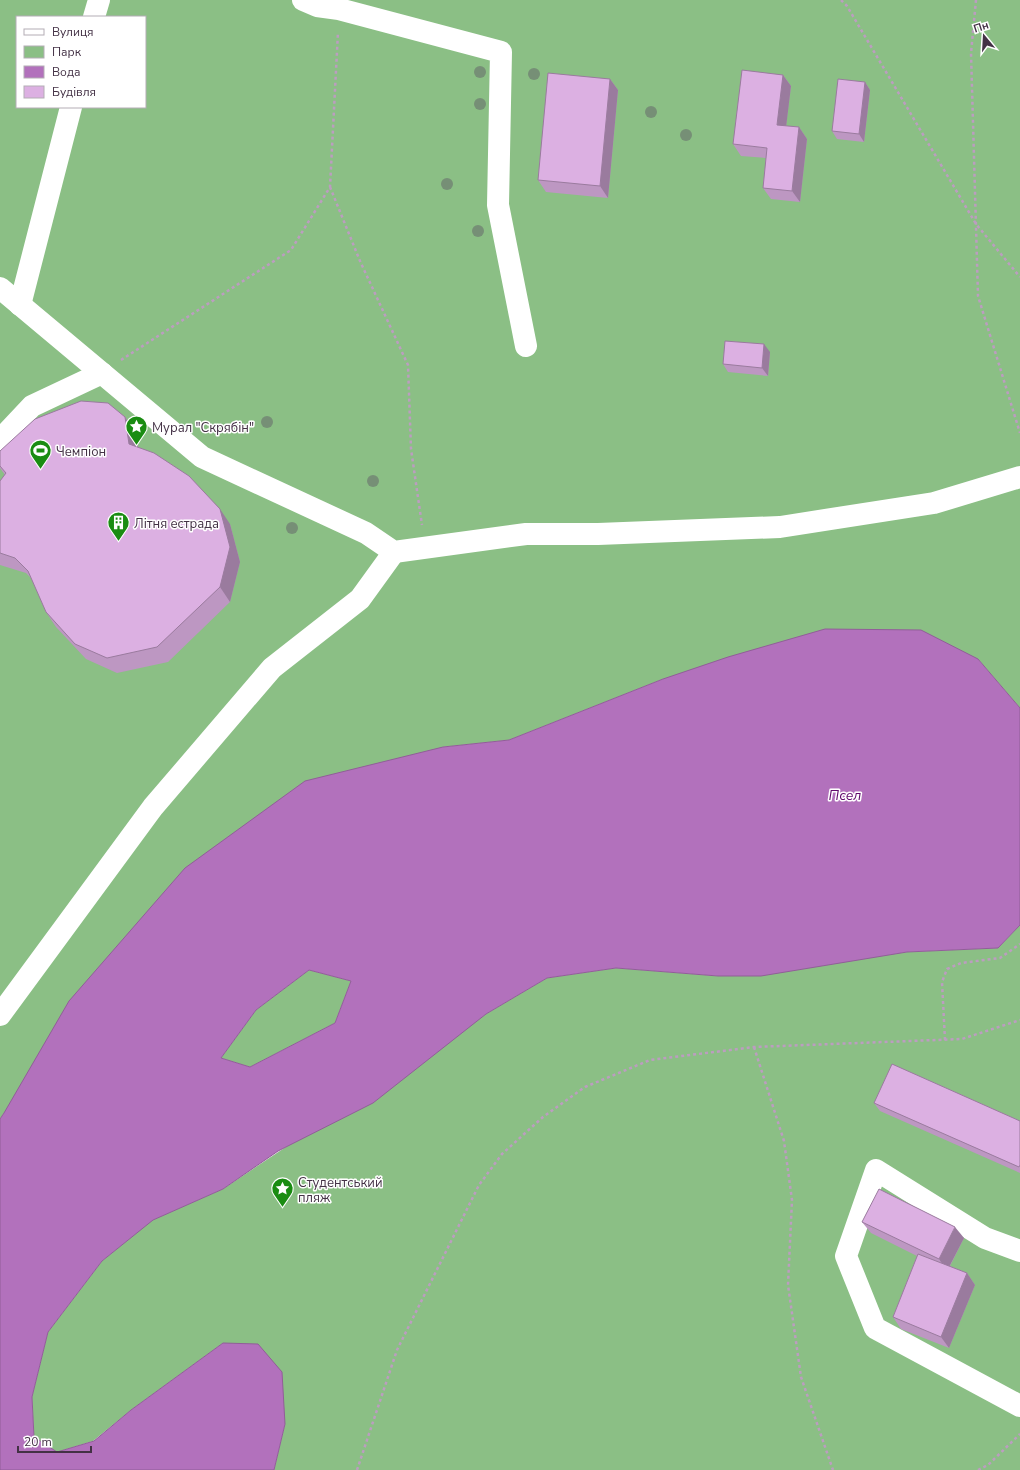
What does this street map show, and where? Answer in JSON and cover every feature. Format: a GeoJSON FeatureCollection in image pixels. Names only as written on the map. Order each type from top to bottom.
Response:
{"type":"FeatureCollection","features":[{"type":"Feature","properties":{"kind":"lane"},"geometry":{"type":"LineString","coordinates":[[94,16],[98,0]]}},
{"type":"Feature","properties":{"kind":"lane"},"geometry":{"type":"LineString","coordinates":[[303,0],[317,6],[339,9],[500,52],[498,205],[526,346]]}},
{"type":"Feature","properties":{"kind":"lane"},"geometry":{"type":"LineString","coordinates":[[20,305],[71,108]]}},
{"type":"Feature","properties":{"kind":"lane"},"geometry":{"type":"LineString","coordinates":[[0,288],[202,457],[366,532],[394,552],[526,534],[606,533],[780,527],[934,503],[1020,477]]}},
{"type":"Feature","properties":{"kind":"lane"},"geometry":{"type":"LineString","coordinates":[[0,440],[32,406],[102,373]]}},
{"type":"Feature","properties":{"kind":"lane"},"geometry":{"type":"LineString","coordinates":[[0,1015],[152,807],[272,668],[360,599],[394,552]]}},
{"type":"Feature","properties":{"kind":"lane"},"geometry":{"type":"LineString","coordinates":[[1020,1251],[986,1238],[876,1170],[846,1256],[875,1328],[1020,1406]]}},
{"type":"Feature","properties":{"kind":"path"},"geometry":{"type":"LineString","coordinates":[[841,0],[847,6],[976,224],[1020,277]]}},
{"type":"Feature","properties":{"kind":"path"},"geometry":{"type":"LineString","coordinates":[[976,0],[971,53],[978,296],[1020,433]]}},
{"type":"Feature","properties":{"kind":"path"},"geometry":{"type":"LineString","coordinates":[[339,9],[330,187],[360,261],[408,365],[411,449],[425,548]]}},
{"type":"Feature","properties":{"kind":"path"},"geometry":{"type":"LineString","coordinates":[[102,373],[291,250],[330,187]]}},
{"type":"Feature","properties":{"kind":"path"},"geometry":{"type":"LineString","coordinates":[[945,1040],[942,982],[947,968],[961,963],[1000,958],[1020,944]]}},
{"type":"Feature","properties":{"kind":"path"},"geometry":{"type":"LineString","coordinates":[[357,1470],[397,1350],[479,1185],[502,1154],[543,1117],[585,1087],[650,1060],[754,1047],[962,1039],[1020,1020]]}},
{"type":"Feature","properties":{"kind":"path"},"geometry":{"type":"LineString","coordinates":[[754,1047],[784,1142],[792,1200],[788,1285],[800,1377],[834,1470]]}},
{"type":"Feature","properties":{"kind":"path"},"geometry":{"type":"LineString","coordinates":[[978,1470],[988,1464],[1020,1434]]}},
{"type":"Feature","properties":{"kind":"green space"},"geometry":{"type":"Polygon","coordinates":[[[0,0],[1020,0],[1020,708],[978,659],[663,679],[509,740],[443,747],[4,1113],[0,1119],[0,0]]]}},
{"type":"Feature","properties":{"kind":"green space"},"geometry":{"type":"Polygon","coordinates":[[[1020,925],[1020,1470],[274,1470],[285,1424],[223,1343],[131,1410],[93,1441],[57,1452],[34,1437],[32,1397],[48,1332],[102,1261],[152,1220],[223,1189],[486,1014],[547,978],[616,968],[718,976],[907,952],[998,948],[1020,925]]]}},
{"type":"Feature","properties":{"kind":"green space"},"geometry":{"type":"Polygon","coordinates":[[[309,970],[351,981],[335,1023],[250,1067],[221,1058],[256,1010],[309,970]]]}},
{"type":"Feature","properties":{"kind":"water","name":"Псел"},"geometry":{"type":"Polygon","coordinates":[[[825,629],[921,630],[978,659],[1020,708],[1020,925],[998,948],[907,952],[761,976],[718,976],[616,968],[547,978],[486,1014],[373,1103],[278,1151],[223,1189],[153,1220],[102,1261],[48,1332],[32,1397],[34,1437],[57,1452],[94,1441],[131,1410],[223,1343],[258,1344],[282,1372],[285,1424],[274,1470],[0,1470],[0,1119],[69,1001],[185,868],[305,781],[443,747],[509,740],[663,679],[728,657],[825,629]],[[309,970],[256,1010],[221,1058],[250,1067],[335,1023],[351,981],[309,970]]]}},
{"type":"Feature","properties":{"kind":"building"},"geometry":{"type":"Polygon","coordinates":[[[742,70],[783,75],[777,125],[799,127],[792,191],[763,188],[767,148],[733,144],[742,70]]]}},
{"type":"Feature","properties":{"kind":"building"},"geometry":{"type":"Polygon","coordinates":[[[548,73],[610,79],[600,186],[538,180],[548,73]]]}},
{"type":"Feature","properties":{"kind":"building"},"geometry":{"type":"Polygon","coordinates":[[[838,79],[865,82],[859,134],[832,131],[838,79]]]}},
{"type":"Feature","properties":{"kind":"building"},"geometry":{"type":"Polygon","coordinates":[[[725,341],[764,344],[762,368],[723,364],[725,341]]]}},
{"type":"Feature","properties":{"kind":"building","name":"Літня естрада"},"geometry":{"type":"Polygon","coordinates":[[[81,401],[108,403],[125,417],[129,444],[154,453],[189,476],[220,509],[230,547],[220,587],[157,647],[107,658],[75,644],[46,612],[28,571],[15,558],[0,553],[0,481],[6,473],[0,466],[0,451],[35,419],[81,401]]]}},
{"type":"Feature","properties":{"kind":"building"},"geometry":{"type":"Polygon","coordinates":[[[892,1064],[1020,1121],[1019,1167],[874,1103],[892,1064]]]}},
{"type":"Feature","properties":{"kind":"building"},"geometry":{"type":"Polygon","coordinates":[[[879,1189],[955,1227],[939,1259],[862,1222],[879,1189]]]}},
{"type":"Feature","properties":{"kind":"building"},"geometry":{"type":"Polygon","coordinates":[[[918,1254],[967,1273],[941,1337],[893,1317],[918,1254]]]}},
{"type":"Feature","properties":{"kind":"place","name":"Мурал \"Скрябін\""},"geometry":{"type":"Point","coordinates":[137,446]}},
{"type":"Feature","properties":{"kind":"place","name":"Чемпіон"},"geometry":{"type":"Point","coordinates":[41,470]}},
{"type":"Feature","properties":{"kind":"place","name":"Літня естрада"},"geometry":{"type":"Point","coordinates":[118,542]}},
{"type":"Feature","properties":{"kind":"place","name":"Студентський пляж"},"geometry":{"type":"Point","coordinates":[282,1208]}}]}
